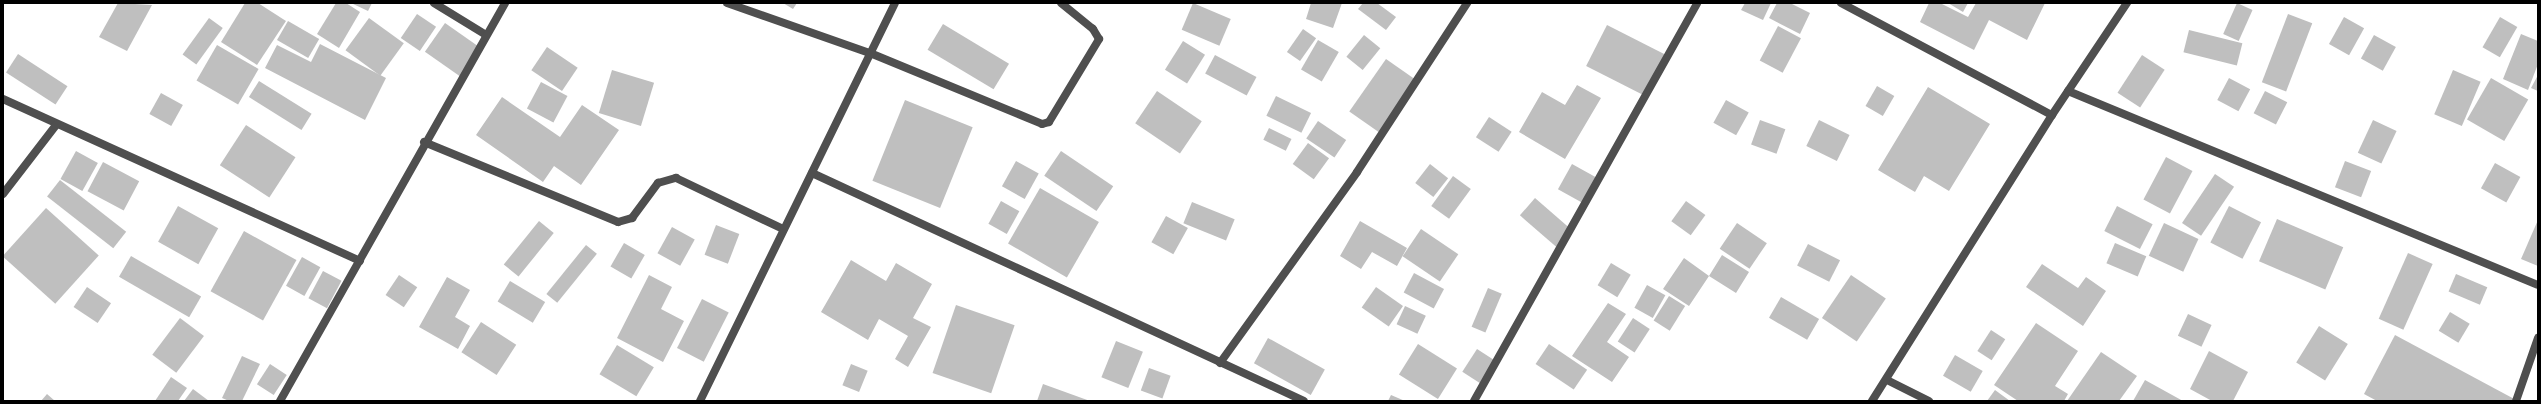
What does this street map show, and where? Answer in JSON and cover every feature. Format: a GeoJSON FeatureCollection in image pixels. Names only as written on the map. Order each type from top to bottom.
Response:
{"type":"FeatureCollection","features":[{"type":"Feature","properties":{"kind":"street"},"geometry":{"type":"LineString","coordinates":[[434,3],[486,35]]}},
{"type":"Feature","properties":{"kind":"street"},"geometry":{"type":"LineString","coordinates":[[280,401],[360,261],[424,142],[505,3]]}},
{"type":"Feature","properties":{"kind":"street"},"geometry":{"type":"LineString","coordinates":[[727,3],[870,53],[1046,124],[1099,39],[1093,29],[1061,3]]}},
{"type":"Feature","properties":{"kind":"street"},"geometry":{"type":"LineString","coordinates":[[700,401],[783,228],[895,3]]}},
{"type":"Feature","properties":{"kind":"street"},"geometry":{"type":"LineString","coordinates":[[1220,364],[1357,172],[1467,3]]}},
{"type":"Feature","properties":{"kind":"street"},"geometry":{"type":"LineString","coordinates":[[1474,401],[1697,3]]}},
{"type":"Feature","properties":{"kind":"street"},"geometry":{"type":"LineString","coordinates":[[1841,3],[2052,115]]}},
{"type":"Feature","properties":{"kind":"street"},"geometry":{"type":"LineString","coordinates":[[1872,401],[2052,115],[2127,3]]}},
{"type":"Feature","properties":{"kind":"street"},"geometry":{"type":"LineString","coordinates":[[2068,91],[2538,285]]}},
{"type":"Feature","properties":{"kind":"street"},"geometry":{"type":"LineString","coordinates":[[3,98],[360,261]]}},
{"type":"Feature","properties":{"kind":"street"},"geometry":{"type":"LineString","coordinates":[[3,194],[58,124]]}},
{"type":"Feature","properties":{"kind":"street"},"geometry":{"type":"LineString","coordinates":[[424,142],[618,222],[632,218],[658,183],[676,178],[783,228]]}},
{"type":"Feature","properties":{"kind":"street"},"geometry":{"type":"LineString","coordinates":[[812,172],[1220,364],[1300,400]]}},
{"type":"Feature","properties":{"kind":"street"},"geometry":{"type":"LineString","coordinates":[[2516,401],[2538,338]]}},
{"type":"Feature","properties":{"kind":"street"},"geometry":{"type":"LineString","coordinates":[[1886,380],[1929,401]]}},
{"type":"Feature","properties":{"kind":"building"},"geometry":{"type":"Polygon","coordinates":[[[118,3],[152,5],[127,51],[99,37],[118,3]]]}},
{"type":"Feature","properties":{"kind":"building"},"geometry":{"type":"Polygon","coordinates":[[[245,3],[258,3],[286,21],[257,65],[221,42],[245,3]]]}},
{"type":"Feature","properties":{"kind":"building"},"geometry":{"type":"Polygon","coordinates":[[[336,3],[346,3],[360,12],[339,48],[317,34],[336,3]]]}},
{"type":"Feature","properties":{"kind":"building"},"geometry":{"type":"Polygon","coordinates":[[[351,3],[372,3],[368,11],[351,3]]]}},
{"type":"Feature","properties":{"kind":"building"},"geometry":{"type":"Polygon","coordinates":[[[783,3],[797,3],[793,9],[783,3]]]}},
{"type":"Feature","properties":{"kind":"building"},"geometry":{"type":"Polygon","coordinates":[[[1193,3],[1231,19],[1219,46],[1182,30],[1193,3]]]}},
{"type":"Feature","properties":{"kind":"building"},"geometry":{"type":"Polygon","coordinates":[[[1311,3],[1342,3],[1333,28],[1306,19],[1311,3]]]}},
{"type":"Feature","properties":{"kind":"building"},"geometry":{"type":"Polygon","coordinates":[[[1363,3],[1377,3],[1396,17],[1386,30],[1358,9],[1363,3]]]}},
{"type":"Feature","properties":{"kind":"building"},"geometry":{"type":"Polygon","coordinates":[[[1745,3],[1771,3],[1763,20],[1741,10],[1745,3]]]}},
{"type":"Feature","properties":{"kind":"building"},"geometry":{"type":"Polygon","coordinates":[[[1777,3],[1790,3],[1810,13],[1800,34],[1769,18],[1777,3]]]}},
{"type":"Feature","properties":{"kind":"building"},"geometry":{"type":"Polygon","coordinates":[[[1929,3],[1940,3],[1968,17],[1976,3],[2045,3],[2027,40],[1989,20],[1974,50],[1920,22],[1929,3]]]}},
{"type":"Feature","properties":{"kind":"building"},"geometry":{"type":"Polygon","coordinates":[[[1948,3],[1968,3],[1963,12],[1948,3]]]}},
{"type":"Feature","properties":{"kind":"building"},"geometry":{"type":"Polygon","coordinates":[[[2237,3],[2253,10],[2239,41],[2223,34],[2237,3]]]}},
{"type":"Feature","properties":{"kind":"building"},"geometry":{"type":"Polygon","coordinates":[[[417,14],[436,27],[420,51],[401,38],[417,14]]]}},
{"type":"Feature","properties":{"kind":"building"},"geometry":{"type":"Polygon","coordinates":[[[2288,14],[2312,23],[2286,91],[2262,82],[2288,14]]]}},
{"type":"Feature","properties":{"kind":"building"},"geometry":{"type":"Polygon","coordinates":[[[2344,17],[2364,28],[2349,55],[2329,44],[2344,17]]]}},
{"type":"Feature","properties":{"kind":"building"},"geometry":{"type":"Polygon","coordinates":[[[2500,17],[2517,27],[2500,57],[2482,47],[2500,17]]]}},
{"type":"Feature","properties":{"kind":"building"},"geometry":{"type":"Polygon","coordinates":[[[209,18],[223,28],[196,64],[183,54],[209,18]]]}},
{"type":"Feature","properties":{"kind":"building"},"geometry":{"type":"Polygon","coordinates":[[[369,18],[404,43],[380,76],[345,50],[369,18]]]}},
{"type":"Feature","properties":{"kind":"building"},"geometry":{"type":"Polygon","coordinates":[[[288,21],[319,39],[308,58],[277,40],[288,21]]]}},
{"type":"Feature","properties":{"kind":"building"},"geometry":{"type":"Polygon","coordinates":[[[445,23],[481,48],[461,77],[425,52],[445,23]]]}},
{"type":"Feature","properties":{"kind":"building"},"geometry":{"type":"Polygon","coordinates":[[[943,24],[1009,64],[994,89],[928,50],[943,24]]]}},
{"type":"Feature","properties":{"kind":"building"},"geometry":{"type":"Polygon","coordinates":[[[1607,25],[1668,56],[1647,97],[1586,66],[1607,25]]]}},
{"type":"Feature","properties":{"kind":"building"},"geometry":{"type":"Polygon","coordinates":[[[1778,26],[1801,38],[1783,73],[1760,60],[1778,26]]]}},
{"type":"Feature","properties":{"kind":"building"},"geometry":{"type":"Polygon","coordinates":[[[1303,29],[1316,38],[1300,61],[1287,52],[1303,29]]]}},
{"type":"Feature","properties":{"kind":"building"},"geometry":{"type":"Polygon","coordinates":[[[2189,30],[2242,43],[2237,66],[2183,52],[2189,30]]]}},
{"type":"Feature","properties":{"kind":"building"},"geometry":{"type":"Polygon","coordinates":[[[2521,34],[2538,41],[2538,64],[2528,90],[2503,79],[2521,34]]]}},
{"type":"Feature","properties":{"kind":"building"},"geometry":{"type":"Polygon","coordinates":[[[1364,35],[1380,48],[1363,70],[1346,57],[1364,35]]]}},
{"type":"Feature","properties":{"kind":"building"},"geometry":{"type":"Polygon","coordinates":[[[2374,35],[2396,47],[2383,71],[2361,59],[2374,35]]]}},
{"type":"Feature","properties":{"kind":"building"},"geometry":{"type":"Polygon","coordinates":[[[1318,40],[1339,52],[1322,81],[1301,69],[1318,40]]]}},
{"type":"Feature","properties":{"kind":"building"},"geometry":{"type":"Polygon","coordinates":[[[1183,41],[1205,55],[1187,84],[1165,70],[1183,41]]]}},
{"type":"Feature","properties":{"kind":"building"},"geometry":{"type":"Polygon","coordinates":[[[320,44],[386,78],[365,120],[265,68],[277,45],[311,62],[320,44]]]}},
{"type":"Feature","properties":{"kind":"building"},"geometry":{"type":"Polygon","coordinates":[[[217,45],[259,69],[238,105],[196,81],[217,45]]]}},
{"type":"Feature","properties":{"kind":"building"},"geometry":{"type":"Polygon","coordinates":[[[547,47],[578,68],[562,91],[531,70],[547,47]]]}},
{"type":"Feature","properties":{"kind":"building"},"geometry":{"type":"Polygon","coordinates":[[[18,54],[67,86],[55,105],[6,72],[18,54]]]}},
{"type":"Feature","properties":{"kind":"building"},"geometry":{"type":"Polygon","coordinates":[[[1215,55],[1256,77],[1247,96],[1205,74],[1215,55]]]}},
{"type":"Feature","properties":{"kind":"building"},"geometry":{"type":"Polygon","coordinates":[[[2142,55],[2165,70],[2140,107],[2117,93],[2142,55]]]}},
{"type":"Feature","properties":{"kind":"building"},"geometry":{"type":"Polygon","coordinates":[[[1386,59],[1417,81],[1380,133],[1349,111],[1386,59]]]}},
{"type":"Feature","properties":{"kind":"building"},"geometry":{"type":"Polygon","coordinates":[[[612,70],[654,83],[641,126],[599,113],[612,70]]]}},
{"type":"Feature","properties":{"kind":"building"},"geometry":{"type":"Polygon","coordinates":[[[2453,70],[2481,82],[2462,126],[2434,114],[2453,70]]]}},
{"type":"Feature","properties":{"kind":"building"},"geometry":{"type":"Polygon","coordinates":[[[2538,75],[2538,91],[2531,88],[2538,75]]]}},
{"type":"Feature","properties":{"kind":"building"},"geometry":{"type":"Polygon","coordinates":[[[2229,78],[2250,89],[2238,111],[2217,100],[2229,78]]]}},
{"type":"Feature","properties":{"kind":"building"},"geometry":{"type":"Polygon","coordinates":[[[2491,78],[2528,100],[2504,141],[2467,120],[2491,78]]]}},
{"type":"Feature","properties":{"kind":"building"},"geometry":{"type":"Polygon","coordinates":[[[259,81],[312,114],[302,130],[249,97],[259,81]]]}},
{"type":"Feature","properties":{"kind":"building"},"geometry":{"type":"Polygon","coordinates":[[[541,82],[567,96],[553,123],[527,108],[541,82]]]}},
{"type":"Feature","properties":{"kind":"building"},"geometry":{"type":"Polygon","coordinates":[[[1577,85],[1601,98],[1565,159],[1519,132],[1542,92],[1565,105],[1577,85]]]}},
{"type":"Feature","properties":{"kind":"building"},"geometry":{"type":"Polygon","coordinates":[[[1877,86],[1894,96],[1883,116],[1866,106],[1877,86]]]}},
{"type":"Feature","properties":{"kind":"building"},"geometry":{"type":"Polygon","coordinates":[[[1928,87],[1990,124],[1949,191],[1924,176],[1915,192],[1878,170],[1928,87]]]}},
{"type":"Feature","properties":{"kind":"building"},"geometry":{"type":"Polygon","coordinates":[[[1157,91],[1202,121],[1180,154],[1135,123],[1157,91]]]}},
{"type":"Feature","properties":{"kind":"building"},"geometry":{"type":"Polygon","coordinates":[[[2265,91],[2287,102],[2276,125],[2254,113],[2265,91]]]}},
{"type":"Feature","properties":{"kind":"building"},"geometry":{"type":"Polygon","coordinates":[[[161,93],[183,105],[171,126],[149,114],[161,93]]]}},
{"type":"Feature","properties":{"kind":"building"},"geometry":{"type":"Polygon","coordinates":[[[1276,96],[1311,113],[1301,133],[1266,116],[1276,96]]]}},
{"type":"Feature","properties":{"kind":"building"},"geometry":{"type":"Polygon","coordinates":[[[502,97],[560,137],[582,105],[619,130],[581,185],[554,166],[543,182],[476,135],[502,97]]]}},
{"type":"Feature","properties":{"kind":"building"},"geometry":{"type":"Polygon","coordinates":[[[905,100],[973,127],[940,208],[872,181],[905,100]]]}},
{"type":"Feature","properties":{"kind":"building"},"geometry":{"type":"Polygon","coordinates":[[[1726,100],[1749,113],[1736,135],[1713,123],[1726,100]]]}},
{"type":"Feature","properties":{"kind":"building"},"geometry":{"type":"Polygon","coordinates":[[[1489,117],[1512,132],[1499,152],[1476,137],[1489,117]]]}},
{"type":"Feature","properties":{"kind":"building"},"geometry":{"type":"Polygon","coordinates":[[[1760,120],[1785,129],[1776,154],[1751,144],[1760,120]]]}},
{"type":"Feature","properties":{"kind":"building"},"geometry":{"type":"Polygon","coordinates":[[[1819,120],[1850,135],[1837,161],[1806,146],[1819,120]]]}},
{"type":"Feature","properties":{"kind":"building"},"geometry":{"type":"Polygon","coordinates":[[[2373,120],[2397,131],[2381,164],[2358,153],[2373,120]]]}},
{"type":"Feature","properties":{"kind":"building"},"geometry":{"type":"Polygon","coordinates":[[[1318,121],[1346,140],[1334,157],[1306,138],[1318,121]]]}},
{"type":"Feature","properties":{"kind":"building"},"geometry":{"type":"Polygon","coordinates":[[[246,125],[295,157],[269,197],[220,165],[246,125]]]}},
{"type":"Feature","properties":{"kind":"building"},"geometry":{"type":"Polygon","coordinates":[[[1269,128],[1291,139],[1286,151],[1263,140],[1269,128]]]}},
{"type":"Feature","properties":{"kind":"building"},"geometry":{"type":"Polygon","coordinates":[[[1308,143],[1329,158],[1314,179],[1293,164],[1308,143]]]}},
{"type":"Feature","properties":{"kind":"building"},"geometry":{"type":"Polygon","coordinates":[[[76,151],[98,163],[82,191],[60,179],[76,151]]]}},
{"type":"Feature","properties":{"kind":"building"},"geometry":{"type":"Polygon","coordinates":[[[1061,151],[1113,186],[1096,211],[1044,176],[1061,151]]]}},
{"type":"Feature","properties":{"kind":"building"},"geometry":{"type":"Polygon","coordinates":[[[2166,157],[2192,171],[2170,213],[2143,199],[2166,157]]]}},
{"type":"Feature","properties":{"kind":"building"},"geometry":{"type":"Polygon","coordinates":[[[1016,161],[1039,174],[1025,199],[1002,186],[1016,161]]]}},
{"type":"Feature","properties":{"kind":"building"},"geometry":{"type":"Polygon","coordinates":[[[2345,161],[2371,171],[2361,197],[2335,187],[2345,161]]]}},
{"type":"Feature","properties":{"kind":"building"},"geometry":{"type":"Polygon","coordinates":[[[103,162],[139,181],[124,210],[88,191],[103,162]]]}},
{"type":"Feature","properties":{"kind":"building"},"geometry":{"type":"Polygon","coordinates":[[[2495,163],[2520,177],[2506,202],[2481,188],[2495,163]]]}},
{"type":"Feature","properties":{"kind":"building"},"geometry":{"type":"Polygon","coordinates":[[[1430,164],[1448,178],[1433,197],[1415,183],[1430,164]]]}},
{"type":"Feature","properties":{"kind":"building"},"geometry":{"type":"Polygon","coordinates":[[[1572,164],[1601,180],[1587,205],[1558,189],[1572,164]]]}},
{"type":"Feature","properties":{"kind":"building"},"geometry":{"type":"Polygon","coordinates":[[[2215,174],[2234,187],[2201,236],[2182,223],[2215,174]]]}},
{"type":"Feature","properties":{"kind":"building"},"geometry":{"type":"Polygon","coordinates":[[[1453,176],[1471,189],[1449,219],[1431,206],[1453,176]]]}},
{"type":"Feature","properties":{"kind":"building"},"geometry":{"type":"Polygon","coordinates":[[[60,180],[126,232],[113,248],[47,197],[60,180]]]}},
{"type":"Feature","properties":{"kind":"building"},"geometry":{"type":"Polygon","coordinates":[[[1040,188],[1099,222],[1067,277],[1008,243],[1040,188]]]}},
{"type":"Feature","properties":{"kind":"building"},"geometry":{"type":"Polygon","coordinates":[[[1535,198],[1571,229],[1556,247],[1520,215],[1535,198]]]}},
{"type":"Feature","properties":{"kind":"building"},"geometry":{"type":"Polygon","coordinates":[[[1001,201],[1019,211],[1007,234],[988,224],[1001,201]]]}},
{"type":"Feature","properties":{"kind":"building"},"geometry":{"type":"Polygon","coordinates":[[[1686,201],[1705,215],[1691,235],[1671,221],[1686,201]]]}},
{"type":"Feature","properties":{"kind":"building"},"geometry":{"type":"Polygon","coordinates":[[[1192,202],[1235,219],[1226,241],[1183,223],[1192,202]]]}},
{"type":"Feature","properties":{"kind":"building"},"geometry":{"type":"Polygon","coordinates":[[[178,206],[218,228],[198,264],[158,242],[178,206]]]}},
{"type":"Feature","properties":{"kind":"building"},"geometry":{"type":"Polygon","coordinates":[[[2117,206],[2153,224],[2140,249],[2104,231],[2117,206]]]}},
{"type":"Feature","properties":{"kind":"building"},"geometry":{"type":"Polygon","coordinates":[[[2229,206],[2261,222],[2242,259],[2210,243],[2229,206]]]}},
{"type":"Feature","properties":{"kind":"building"},"geometry":{"type":"Polygon","coordinates":[[[46,208],[99,256],[55,304],[3,257],[46,208]]]}},
{"type":"Feature","properties":{"kind":"building"},"geometry":{"type":"Polygon","coordinates":[[[1166,216],[1188,228],[1173,254],[1151,242],[1166,216]]]}},
{"type":"Feature","properties":{"kind":"building"},"geometry":{"type":"Polygon","coordinates":[[[2277,219],[2343,247],[2325,289],[2259,261],[2277,219]]]}},
{"type":"Feature","properties":{"kind":"building"},"geometry":{"type":"Polygon","coordinates":[[[2538,220],[2538,266],[2521,259],[2538,220]]]}},
{"type":"Feature","properties":{"kind":"building"},"geometry":{"type":"Polygon","coordinates":[[[539,221],[554,233],[519,276],[504,265],[539,221]]]}},
{"type":"Feature","properties":{"kind":"building"},"geometry":{"type":"Polygon","coordinates":[[[1360,221],[1407,248],[1397,266],[1372,252],[1361,269],[1340,256],[1360,221]]]}},
{"type":"Feature","properties":{"kind":"building"},"geometry":{"type":"Polygon","coordinates":[[[1737,223],[1767,243],[1750,269],[1720,249],[1737,223]]]}},
{"type":"Feature","properties":{"kind":"building"},"geometry":{"type":"Polygon","coordinates":[[[2164,223],[2198,239],[2183,272],[2149,256],[2164,223]]]}},
{"type":"Feature","properties":{"kind":"building"},"geometry":{"type":"Polygon","coordinates":[[[716,225],[739,234],[728,264],[705,255],[716,225]]]}},
{"type":"Feature","properties":{"kind":"building"},"geometry":{"type":"Polygon","coordinates":[[[672,227],[695,240],[680,266],[657,253],[672,227]]]}},
{"type":"Feature","properties":{"kind":"building"},"geometry":{"type":"Polygon","coordinates":[[[1421,229],[1458,254],[1440,282],[1403,256],[1421,229]]]}},
{"type":"Feature","properties":{"kind":"building"},"geometry":{"type":"Polygon","coordinates":[[[244,231],[296,260],[263,320],[211,291],[244,231]]]}},
{"type":"Feature","properties":{"kind":"building"},"geometry":{"type":"Polygon","coordinates":[[[624,243],[645,255],[631,278],[610,266],[624,243]]]}},
{"type":"Feature","properties":{"kind":"building"},"geometry":{"type":"Polygon","coordinates":[[[2115,243],[2146,256],[2138,277],[2106,263],[2115,243]]]}},
{"type":"Feature","properties":{"kind":"building"},"geometry":{"type":"Polygon","coordinates":[[[1808,244],[1840,260],[1829,282],[1797,265],[1808,244]]]}},
{"type":"Feature","properties":{"kind":"building"},"geometry":{"type":"Polygon","coordinates":[[[586,245],[597,254],[557,303],[546,294],[586,245]]]}},
{"type":"Feature","properties":{"kind":"building"},"geometry":{"type":"Polygon","coordinates":[[[2408,253],[2433,264],[2403,330],[2379,319],[2408,253]]]}},
{"type":"Feature","properties":{"kind":"building"},"geometry":{"type":"Polygon","coordinates":[[[1722,255],[1749,272],[1736,293],[1709,276],[1722,255]]]}},
{"type":"Feature","properties":{"kind":"building"},"geometry":{"type":"Polygon","coordinates":[[[131,256],[201,296],[189,317],[119,277],[131,256]]]}},
{"type":"Feature","properties":{"kind":"building"},"geometry":{"type":"Polygon","coordinates":[[[302,257],[320,267],[304,296],[286,286],[302,257]]]}},
{"type":"Feature","properties":{"kind":"building"},"geometry":{"type":"Polygon","coordinates":[[[1684,258],[1709,276],[1689,306],[1663,289],[1684,258]]]}},
{"type":"Feature","properties":{"kind":"building"},"geometry":{"type":"Polygon","coordinates":[[[851,260],[886,281],[896,263],[932,284],[913,318],[931,327],[908,367],[895,359],[908,336],[879,319],[868,340],[821,312],[851,260]]]}},
{"type":"Feature","properties":{"kind":"building"},"geometry":{"type":"Polygon","coordinates":[[[1611,263],[1631,275],[1617,297],[1598,285],[1611,263]]]}},
{"type":"Feature","properties":{"kind":"building"},"geometry":{"type":"Polygon","coordinates":[[[2042,264],[2078,288],[2086,277],[2106,291],[2083,326],[2026,287],[2042,264]]]}},
{"type":"Feature","properties":{"kind":"building"},"geometry":{"type":"Polygon","coordinates":[[[323,271],[342,281],[327,308],[308,298],[323,271]]]}},
{"type":"Feature","properties":{"kind":"building"},"geometry":{"type":"Polygon","coordinates":[[[1414,273],[1444,289],[1434,308],[1404,292],[1414,273]]]}},
{"type":"Feature","properties":{"kind":"building"},"geometry":{"type":"Polygon","coordinates":[[[2456,274],[2487,287],[2480,305],[2449,291],[2456,274]]]}},
{"type":"Feature","properties":{"kind":"building"},"geometry":{"type":"Polygon","coordinates":[[[399,275],[417,287],[404,307],[386,295],[399,275]]]}},
{"type":"Feature","properties":{"kind":"building"},"geometry":{"type":"Polygon","coordinates":[[[649,275],[672,287],[661,309],[684,321],[663,362],[617,338],[649,275]]]}},
{"type":"Feature","properties":{"kind":"building"},"geometry":{"type":"Polygon","coordinates":[[[1851,275],[1886,298],[1857,342],[1822,318],[1851,275]]]}},
{"type":"Feature","properties":{"kind":"building"},"geometry":{"type":"Polygon","coordinates":[[[447,277],[470,290],[455,317],[470,326],[458,349],[419,327],[447,277]]]}},
{"type":"Feature","properties":{"kind":"building"},"geometry":{"type":"Polygon","coordinates":[[[510,281],[545,302],[533,323],[498,302],[510,281]]]}},
{"type":"Feature","properties":{"kind":"building"},"geometry":{"type":"Polygon","coordinates":[[[1647,285],[1665,295],[1653,318],[1634,308],[1647,285]]]}},
{"type":"Feature","properties":{"kind":"building"},"geometry":{"type":"Polygon","coordinates":[[[87,287],[111,303],[98,323],[74,307],[87,287]]]}},
{"type":"Feature","properties":{"kind":"building"},"geometry":{"type":"Polygon","coordinates":[[[1376,287],[1403,306],[1389,326],[1362,307],[1376,287]]]}},
{"type":"Feature","properties":{"kind":"building"},"geometry":{"type":"Polygon","coordinates":[[[1488,288],[1502,294],[1485,333],[1472,327],[1488,288]]]}},
{"type":"Feature","properties":{"kind":"building"},"geometry":{"type":"Polygon","coordinates":[[[1669,296],[1685,306],[1670,331],[1654,321],[1669,296]]]}},
{"type":"Feature","properties":{"kind":"building"},"geometry":{"type":"Polygon","coordinates":[[[1781,297],[1819,319],[1807,340],[1769,318],[1781,297]]]}},
{"type":"Feature","properties":{"kind":"building"},"geometry":{"type":"Polygon","coordinates":[[[702,299],[729,313],[704,362],[677,348],[702,299]]]}},
{"type":"Feature","properties":{"kind":"building"},"geometry":{"type":"Polygon","coordinates":[[[1608,303],[1626,314],[1607,342],[1629,357],[1612,382],[1572,356],[1608,303]]]}},
{"type":"Feature","properties":{"kind":"building"},"geometry":{"type":"Polygon","coordinates":[[[956,305],[1015,325],[991,393],[933,373],[956,305]]]}},
{"type":"Feature","properties":{"kind":"building"},"geometry":{"type":"Polygon","coordinates":[[[1405,306],[1426,316],[1417,334],[1397,324],[1405,306]]]}},
{"type":"Feature","properties":{"kind":"building"},"geometry":{"type":"Polygon","coordinates":[[[2450,312],[2470,324],[2458,343],[2439,331],[2450,312]]]}},
{"type":"Feature","properties":{"kind":"building"},"geometry":{"type":"Polygon","coordinates":[[[2188,314],[2212,325],[2201,347],[2178,336],[2188,314]]]}},
{"type":"Feature","properties":{"kind":"building"},"geometry":{"type":"Polygon","coordinates":[[[180,318],[204,336],[176,373],[152,355],[180,318]]]}},
{"type":"Feature","properties":{"kind":"building"},"geometry":{"type":"Polygon","coordinates":[[[1633,318],[1650,329],[1635,352],[1618,341],[1633,318]]]}},
{"type":"Feature","properties":{"kind":"building"},"geometry":{"type":"Polygon","coordinates":[[[481,322],[516,345],[497,375],[461,352],[481,322]]]}},
{"type":"Feature","properties":{"kind":"building"},"geometry":{"type":"Polygon","coordinates":[[[2036,323],[2078,351],[2055,386],[2068,394],[2064,401],[2018,401],[1994,385],[2036,323]]]}},
{"type":"Feature","properties":{"kind":"building"},"geometry":{"type":"Polygon","coordinates":[[[2319,326],[2348,344],[2325,380],[2296,362],[2319,326]]]}},
{"type":"Feature","properties":{"kind":"building"},"geometry":{"type":"Polygon","coordinates":[[[1991,330],[2005,339],[1992,360],[1977,351],[1991,330]]]}},
{"type":"Feature","properties":{"kind":"building"},"geometry":{"type":"Polygon","coordinates":[[[2395,335],[2518,401],[2377,401],[2364,394],[2395,335]]]}},
{"type":"Feature","properties":{"kind":"building"},"geometry":{"type":"Polygon","coordinates":[[[1268,338],[1325,370],[1311,395],[1254,363],[1268,338]]]}},
{"type":"Feature","properties":{"kind":"building"},"geometry":{"type":"Polygon","coordinates":[[[1116,341],[1143,352],[1128,388],[1101,377],[1116,341]]]}},
{"type":"Feature","properties":{"kind":"building"},"geometry":{"type":"Polygon","coordinates":[[[1418,344],[1457,368],[1438,399],[1399,375],[1418,344]]]}},
{"type":"Feature","properties":{"kind":"building"},"geometry":{"type":"Polygon","coordinates":[[[1549,344],[1587,370],[1574,390],[1536,364],[1549,344]]]}},
{"type":"Feature","properties":{"kind":"building"},"geometry":{"type":"Polygon","coordinates":[[[617,345],[654,367],[636,396],[599,374],[617,345]]]}},
{"type":"Feature","properties":{"kind":"building"},"geometry":{"type":"Polygon","coordinates":[[[1477,349],[1497,362],[1482,385],[1462,372],[1477,349]]]}},
{"type":"Feature","properties":{"kind":"building"},"geometry":{"type":"Polygon","coordinates":[[[2209,351],[2248,372],[2233,401],[2212,401],[2190,389],[2209,351]]]}},
{"type":"Feature","properties":{"kind":"building"},"geometry":{"type":"Polygon","coordinates":[[[2101,352],[2137,376],[2119,401],[2067,401],[2101,352]]]}},
{"type":"Feature","properties":{"kind":"building"},"geometry":{"type":"Polygon","coordinates":[[[1955,355],[1983,371],[1971,392],[1943,376],[1955,355]]]}},
{"type":"Feature","properties":{"kind":"building"},"geometry":{"type":"Polygon","coordinates":[[[242,356],[260,364],[242,401],[229,401],[222,398],[242,356]]]}},
{"type":"Feature","properties":{"kind":"building"},"geometry":{"type":"Polygon","coordinates":[[[270,364],[287,375],[274,395],[257,384],[270,364]]]}},
{"type":"Feature","properties":{"kind":"building"},"geometry":{"type":"Polygon","coordinates":[[[851,364],[868,371],[859,392],[842,385],[851,364]]]}},
{"type":"Feature","properties":{"kind":"building"},"geometry":{"type":"Polygon","coordinates":[[[1149,368],[1171,376],[1162,398],[1141,391],[1149,368]]]}},
{"type":"Feature","properties":{"kind":"building"},"geometry":{"type":"Polygon","coordinates":[[[171,377],[187,388],[178,401],[155,401],[171,377]]]}},
{"type":"Feature","properties":{"kind":"building"},"geometry":{"type":"Polygon","coordinates":[[[2145,380],[2183,401],[2133,401],[2145,380]]]}},
{"type":"Feature","properties":{"kind":"building"},"geometry":{"type":"Polygon","coordinates":[[[1043,384],[1090,401],[1037,401],[1043,384]]]}},
{"type":"Feature","properties":{"kind":"building"},"geometry":{"type":"Polygon","coordinates":[[[193,389],[209,401],[184,401],[193,389]]]}},
{"type":"Feature","properties":{"kind":"building"},"geometry":{"type":"Polygon","coordinates":[[[1995,390],[2010,401],[1987,401],[1995,390]]]}},
{"type":"Feature","properties":{"kind":"building"},"geometry":{"type":"Polygon","coordinates":[[[47,394],[55,401],[41,401],[47,394]]]}},
{"type":"Feature","properties":{"kind":"building"},"geometry":{"type":"Polygon","coordinates":[[[1391,395],[1405,401],[1388,401],[1391,395]]]}}]}
